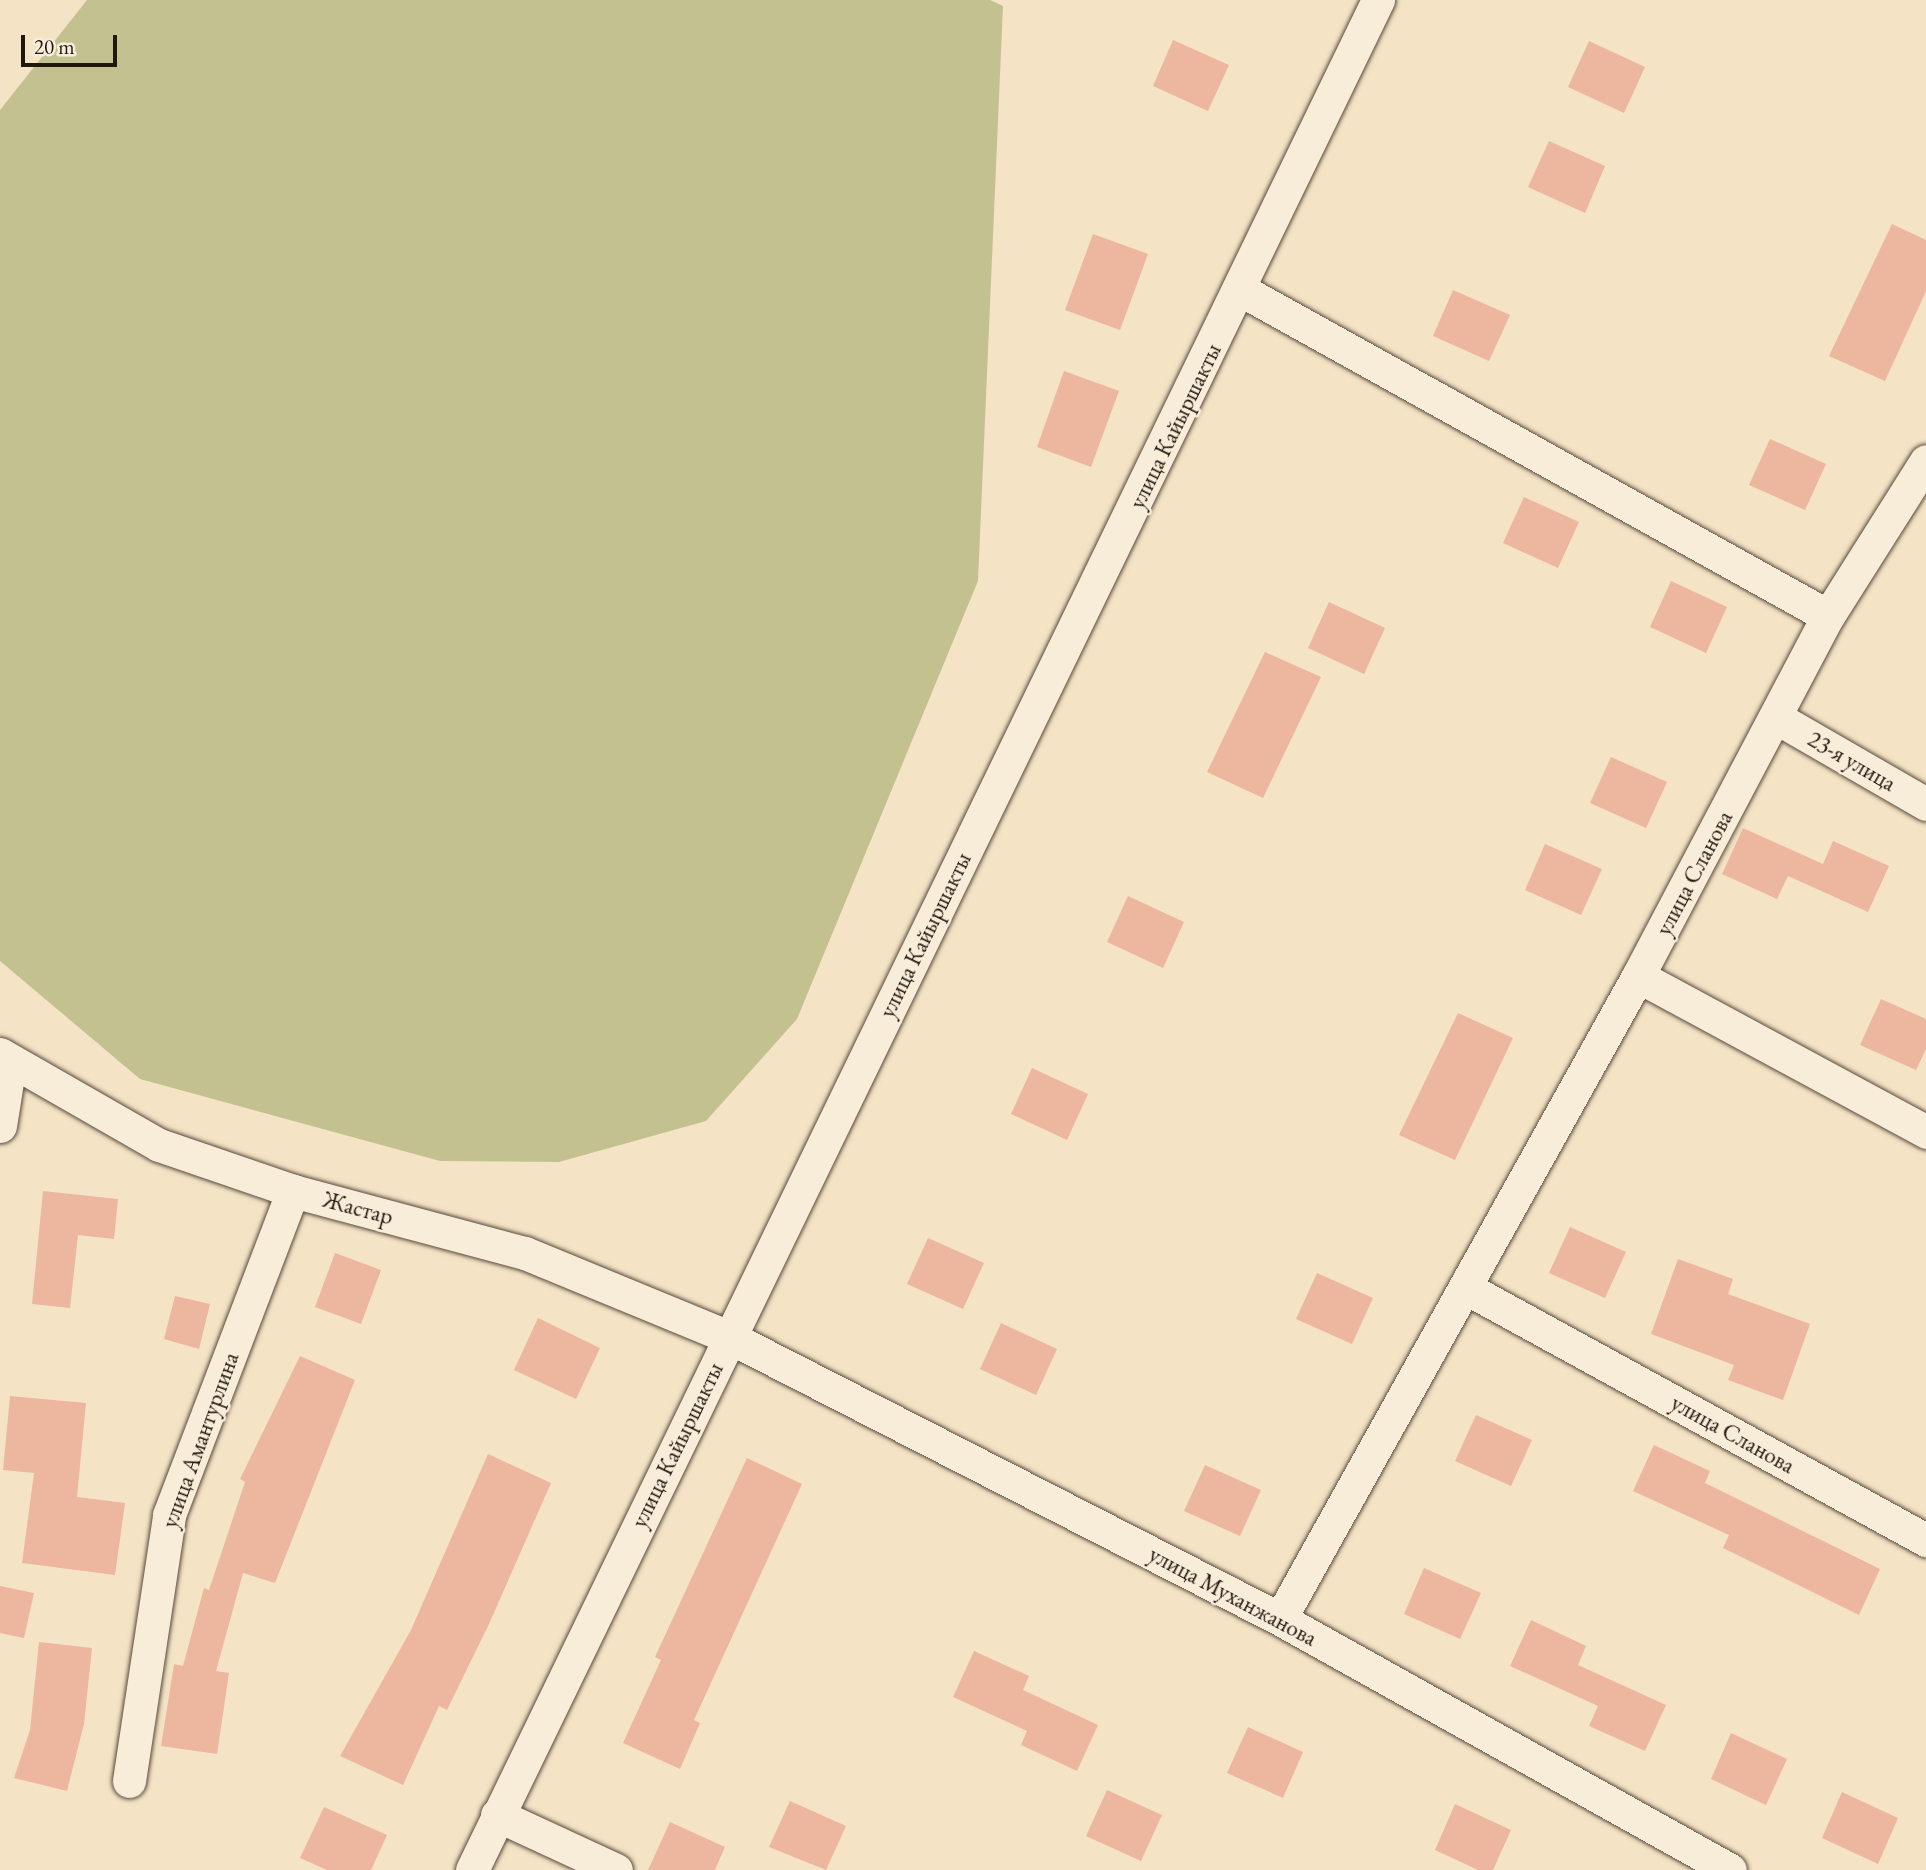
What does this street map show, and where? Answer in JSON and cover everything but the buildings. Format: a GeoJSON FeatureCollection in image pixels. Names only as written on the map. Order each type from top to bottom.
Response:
{"type":"FeatureCollection","features":[{"type":"Feature","properties":{"kind":"street","name":"улица Кайыршакты"},"geometry":{"type":"LineString","coordinates":[[472,1870],[729,1337],[1241,290],[1378,0]]}},
{"type":"Feature","properties":{"kind":"street"},"geometry":{"type":"LineString","coordinates":[[1241,290],[1828,616]]}},
{"type":"Feature","properties":{"kind":"street","name":"улица Сланова"},"geometry":{"type":"LineString","coordinates":[[1279,1619],[1639,975],[1777,718],[1828,616],[1926,461]]}},
{"type":"Feature","properties":{"kind":"street","name":"23-я улица"},"geometry":{"type":"LineString","coordinates":[[1777,718],[1926,804]]}},
{"type":"Feature","properties":{"kind":"street"},"geometry":{"type":"LineString","coordinates":[[1639,975],[1926,1132]]}},
{"type":"Feature","properties":{"kind":"street"},"geometry":{"type":"LineString","coordinates":[[0,1126],[5,1059]]}},
{"type":"Feature","properties":{"kind":"street","name":"Жастар"},"geometry":{"type":"LineString","coordinates":[[5,1059],[159,1145],[293,1191],[525,1253],[729,1337]]}},
{"type":"Feature","properties":{"kind":"street","name":"улица Амантурлина"},"geometry":{"type":"LineString","coordinates":[[129,1781],[169,1515],[293,1191]]}},
{"type":"Feature","properties":{"kind":"street","name":"улица Сланова"},"geometry":{"type":"LineString","coordinates":[[1466,1288],[1926,1540]]}},
{"type":"Feature","properties":{"kind":"street","name":"улица Муханжанова"},"geometry":{"type":"LineString","coordinates":[[729,1337],[1279,1619],[1730,1870]]}},
{"type":"Feature","properties":{"kind":"street"},"geometry":{"type":"LineString","coordinates":[[497,1815],[616,1870]]}},
{"type":"Feature","properties":{"kind":"shaded area"},"geometry":{"type":"Polygon","coordinates":[[[87,0],[990,0],[1003,6],[978,581],[797,1019],[706,1121],[559,1162],[440,1161],[140,1079],[0,961],[0,110],[87,0]]]}}]}
